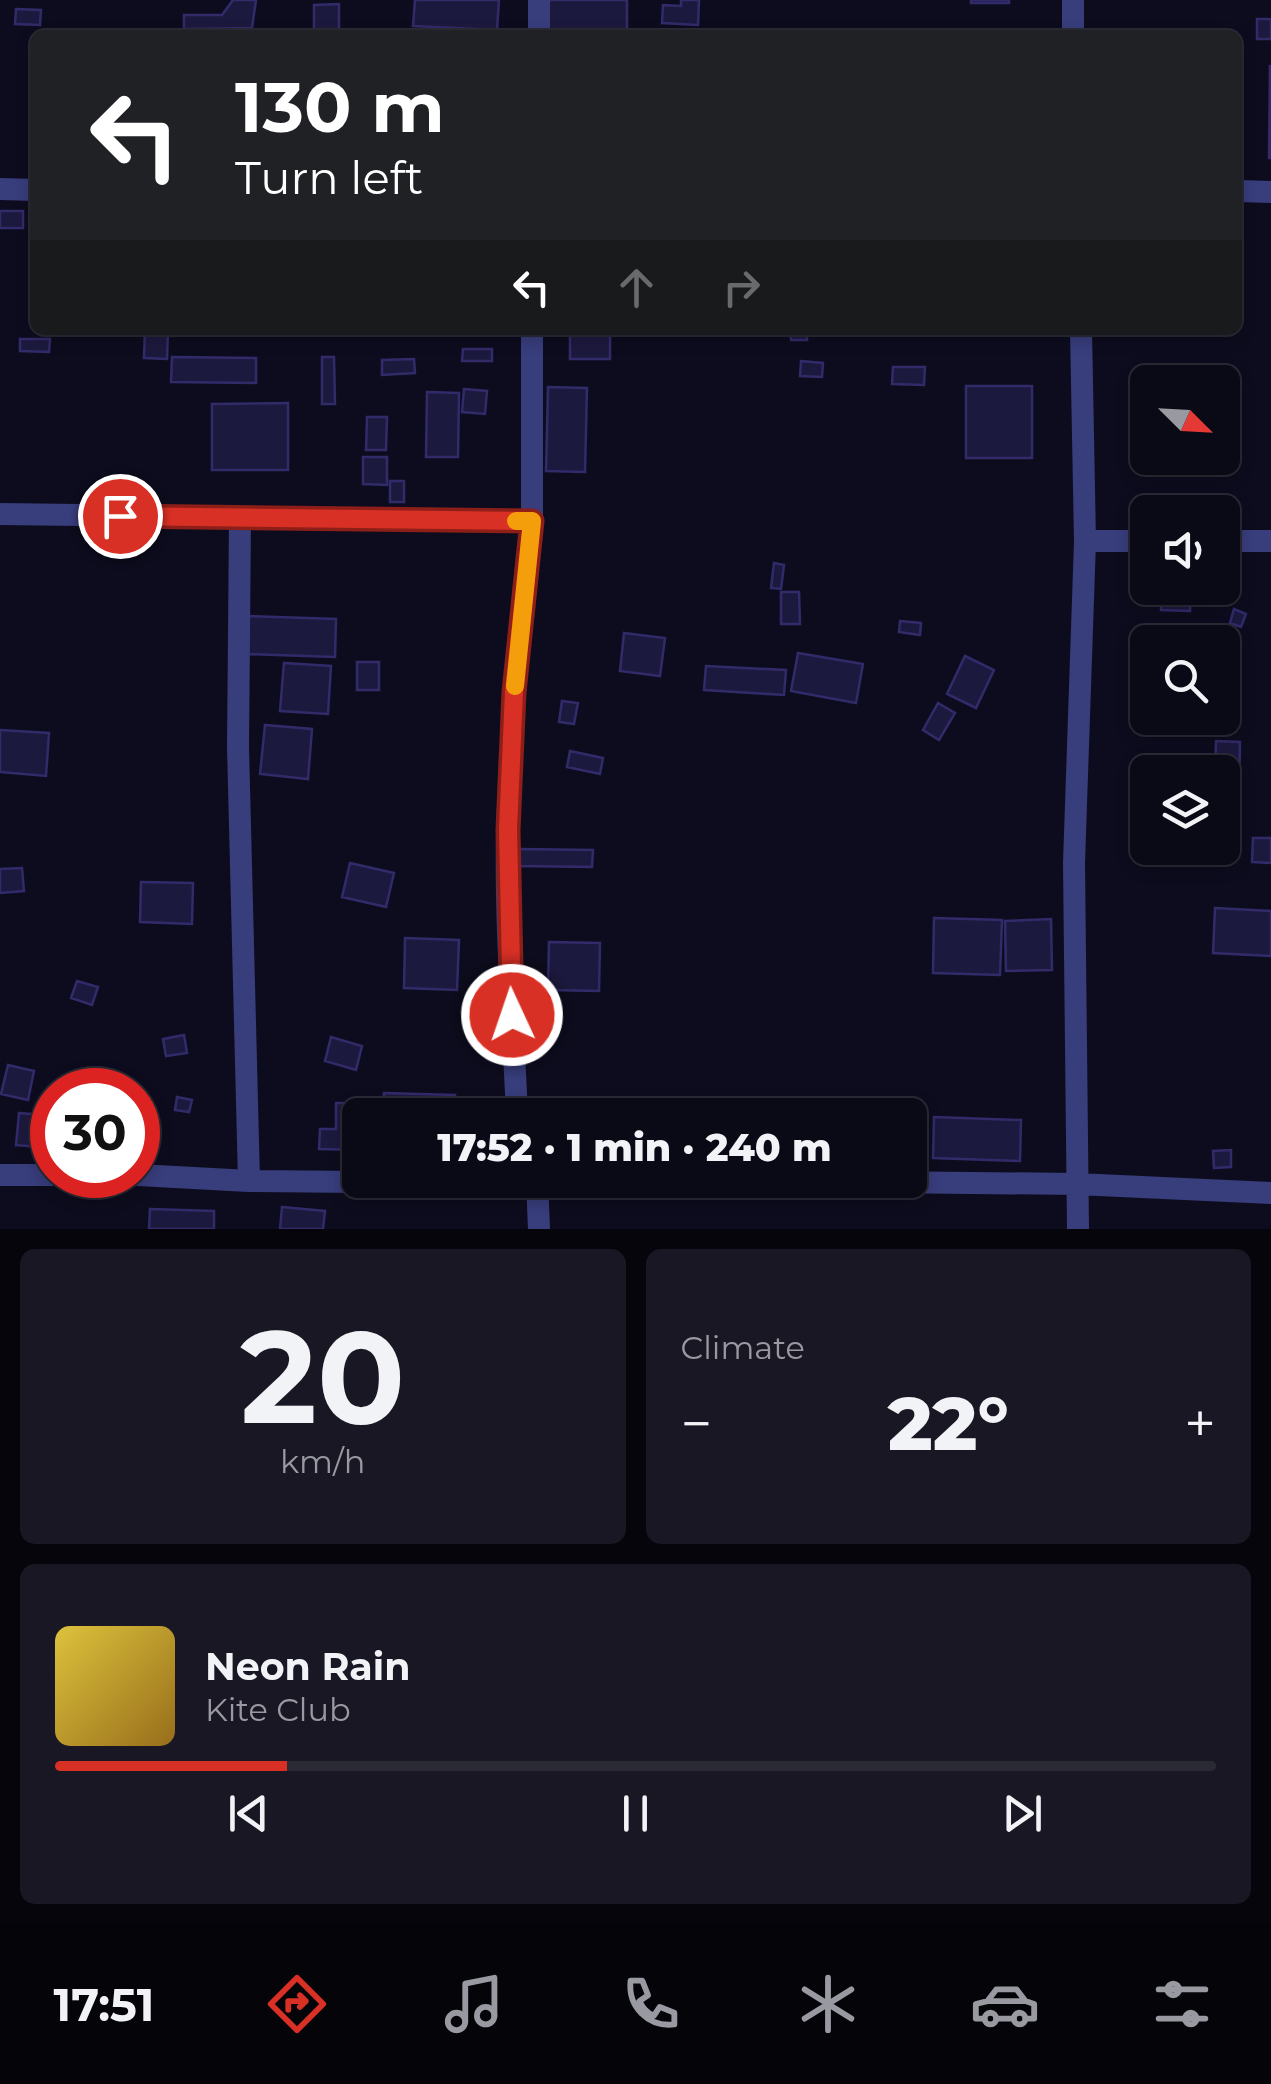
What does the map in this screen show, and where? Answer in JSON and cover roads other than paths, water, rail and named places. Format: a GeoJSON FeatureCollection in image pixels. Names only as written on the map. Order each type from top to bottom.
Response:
{"type":"FeatureCollection","features":[{"type":"Feature","properties":{"kind":"street"},"geometry":{"type":"LineString","coordinates":[[539,0],[539,30]]}},
{"type":"Feature","properties":{"kind":"street"},"geometry":{"type":"LineString","coordinates":[[1073,30],[1074,0]]}},
{"type":"Feature","properties":{"kind":"street"},"geometry":{"type":"LineString","coordinates":[[0,189],[30,190]]}},
{"type":"Feature","properties":{"kind":"street"},"geometry":{"type":"LineString","coordinates":[[1242,191],[1271,192]]}},
{"type":"Feature","properties":{"kind":"street"},"geometry":{"type":"LineString","coordinates":[[516,1098],[507,900],[508,830],[514,692],[532,521],[532,335]]}},
{"type":"Feature","properties":{"kind":"street"},"geometry":{"type":"LineString","coordinates":[[1078,1229],[1074,864],[1084,541],[1081,335]]}},
{"type":"Feature","properties":{"kind":"street"},"geometry":{"type":"LineString","coordinates":[[0,514],[532,521]]}},
{"type":"Feature","properties":{"kind":"street"},"geometry":{"type":"LineString","coordinates":[[240,518],[238,747],[249,1181]]}},
{"type":"Feature","properties":{"kind":"street"},"geometry":{"type":"LineString","coordinates":[[1240,541],[1271,540]]}},
{"type":"Feature","properties":{"kind":"street"},"geometry":{"type":"LineString","coordinates":[[1084,541],[1130,541]]}},
{"type":"Feature","properties":{"kind":"street"},"geometry":{"type":"LineString","coordinates":[[0,1175],[30,1175]]}},
{"type":"Feature","properties":{"kind":"street"},"geometry":{"type":"LineString","coordinates":[[160,1175],[342,1182]]}},
{"type":"Feature","properties":{"kind":"street"},"geometry":{"type":"LineString","coordinates":[[927,1182],[1271,1192]]}},
{"type":"Feature","properties":{"kind":"street"},"geometry":{"type":"LineString","coordinates":[[538,1198],[539,1229]]}}]}
